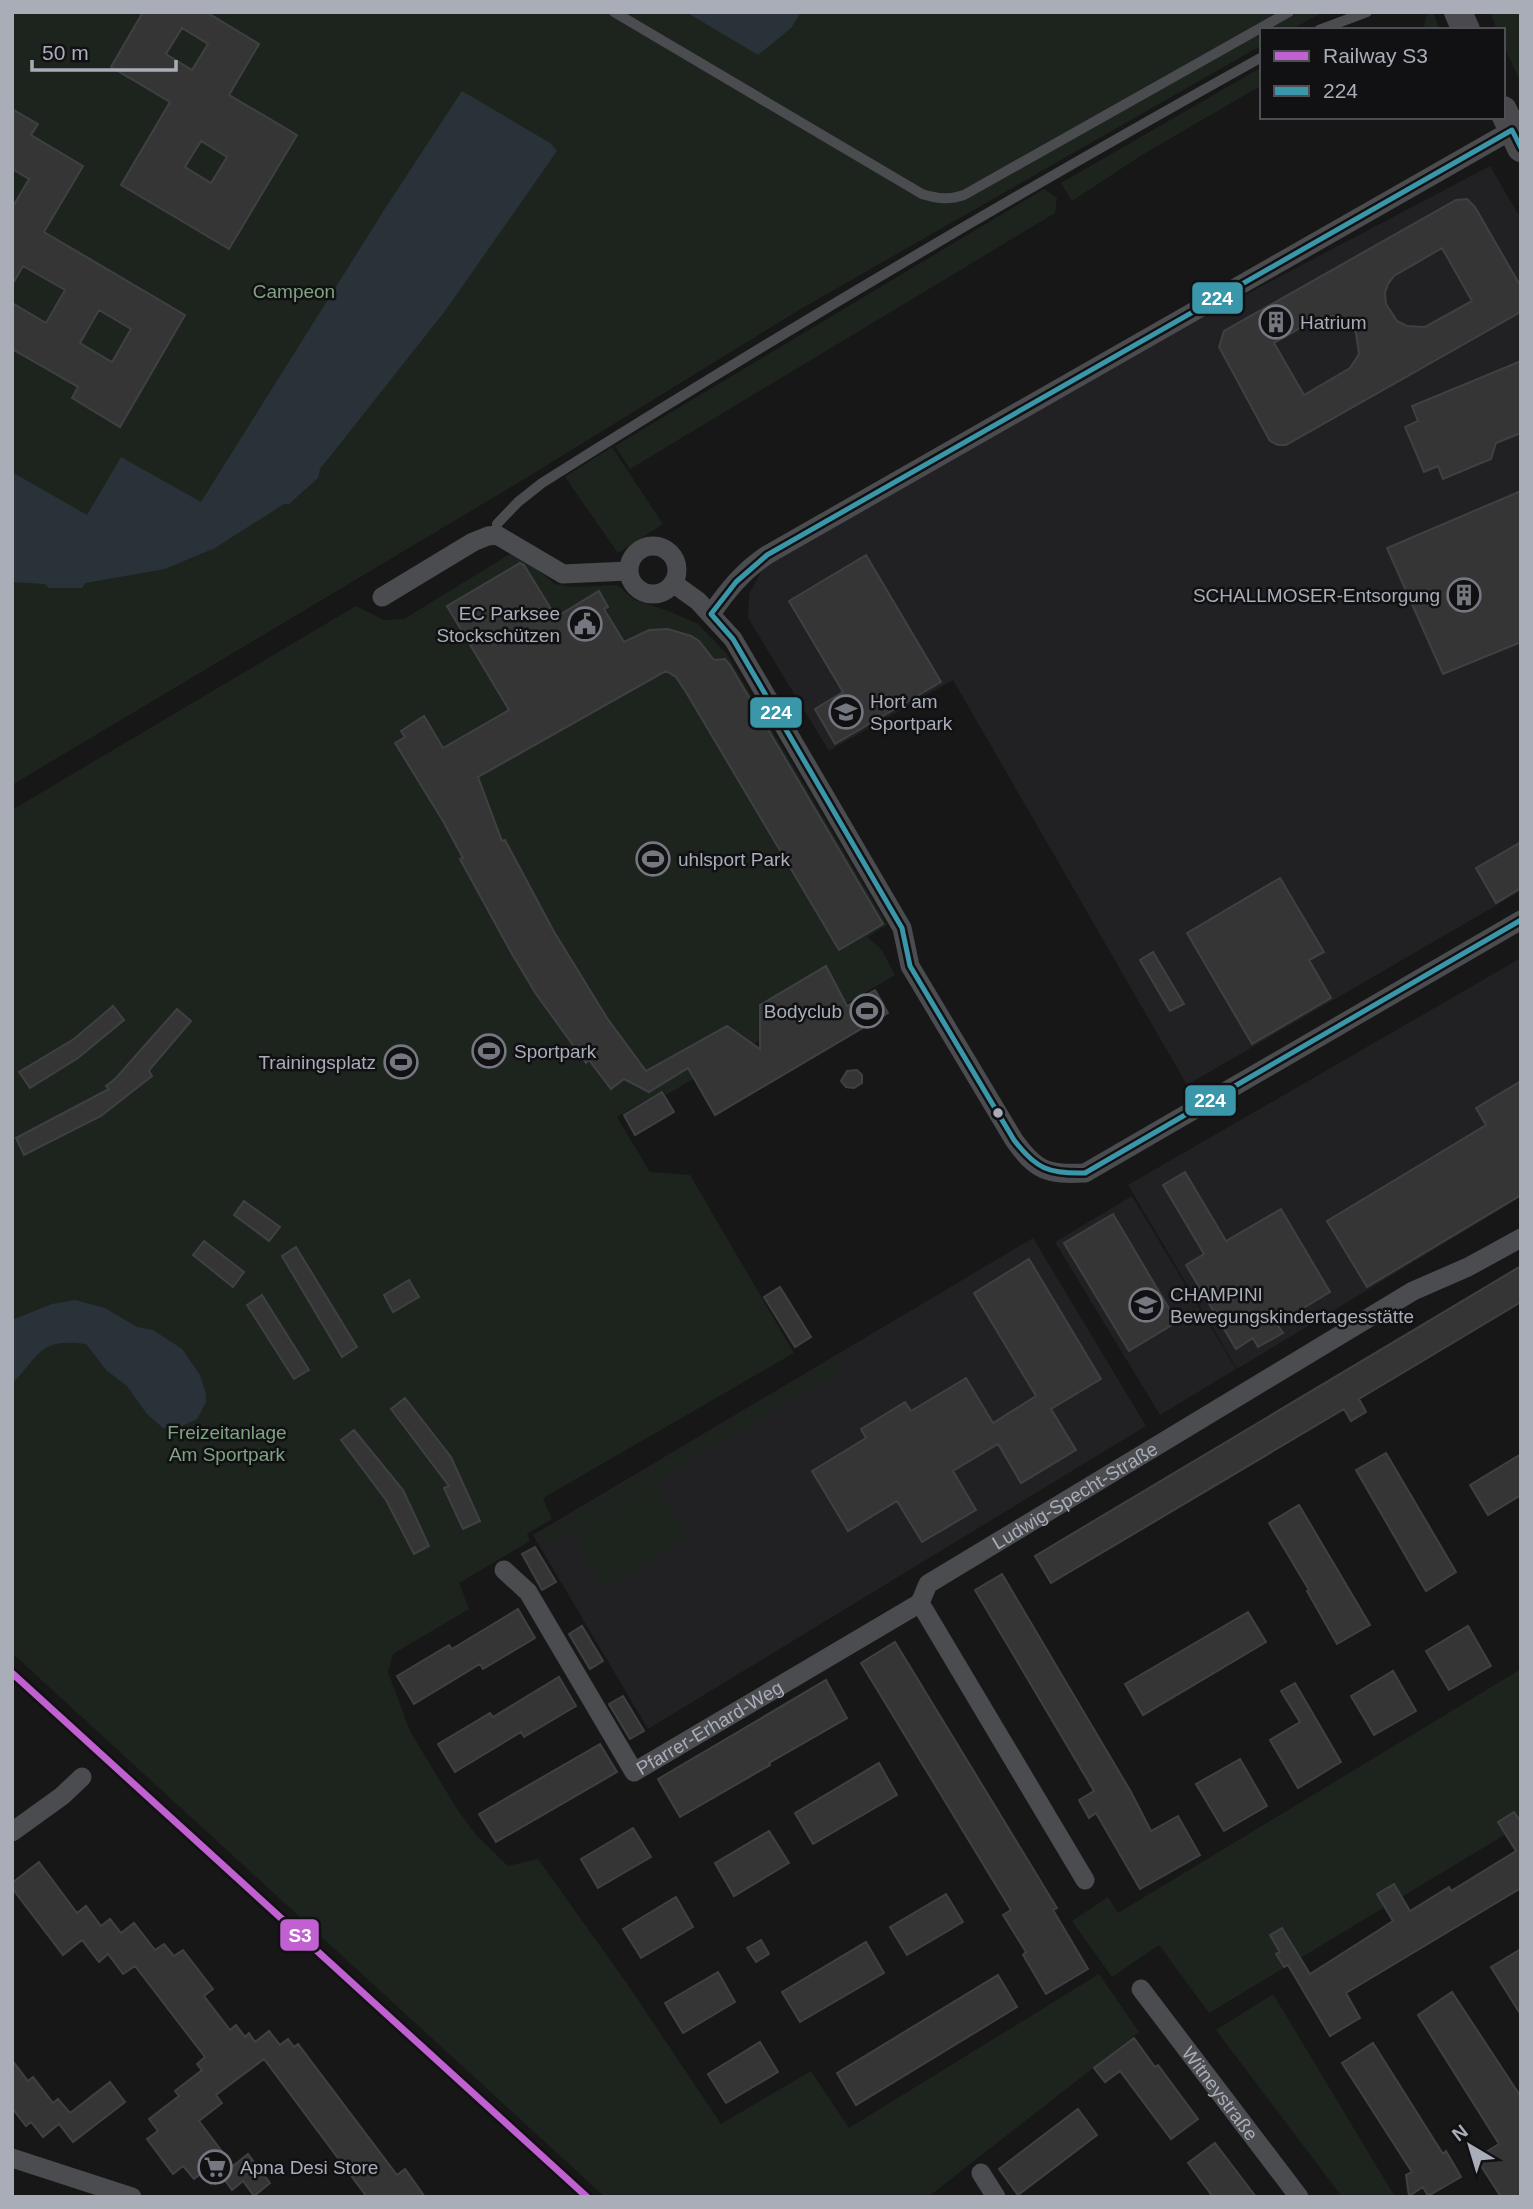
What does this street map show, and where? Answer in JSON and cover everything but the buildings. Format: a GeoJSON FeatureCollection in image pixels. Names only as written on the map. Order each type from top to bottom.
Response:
{"type":"FeatureCollection","features":[{"type":"Feature","properties":{"kind":"main road"},"geometry":{"type":"LineString","coordinates":[[1458,12],[1465,28]]}},
{"type":"Feature","properties":{"kind":"street"},"geometry":{"type":"LineString","coordinates":[[711,614],[748,568],[766,555],[1512,129]]}},
{"type":"Feature","properties":{"kind":"street"},"geometry":{"type":"LineString","coordinates":[[382,597],[473,542],[488,536],[498,536],[563,574],[628,571]]}},
{"type":"Feature","properties":{"kind":"street"},"geometry":{"type":"LineString","coordinates":[[655,545],[666,550],[674,559],[677,570],[673,583],[664,591],[652,594],[640,591],[632,583],[628,571],[632,557],[639,550],[655,545]]}},
{"type":"Feature","properties":{"kind":"street"},"geometry":{"type":"LineString","coordinates":[[673,583],[711,614],[733,639],[902,928],[910,967],[1014,1140],[1029,1161],[1047,1172],[1085,1173],[1521,919]]}},
{"type":"Feature","properties":{"kind":"street","name":"Ludwig-Specht-Straße"},"geometry":{"type":"LineString","coordinates":[[920,1603],[928,1584],[1413,1290],[1468,1267],[1521,1238]]}},
{"type":"Feature","properties":{"kind":"street","name":"Pfarrer-Erhard-Weg"},"geometry":{"type":"LineString","coordinates":[[504,1570],[528,1592],[634,1772],[920,1603]]}},
{"type":"Feature","properties":{"kind":"street"},"geometry":{"type":"LineString","coordinates":[[920,1603],[1085,1880]]}},
{"type":"Feature","properties":{"kind":"street"},"geometry":{"type":"LineString","coordinates":[[12,1832],[62,1796],[82,1777]]}},
{"type":"Feature","properties":{"kind":"street","name":"Witneystraße"},"geometry":{"type":"LineString","coordinates":[[1141,1989],[1299,2197]]}},
{"type":"Feature","properties":{"kind":"street"},"geometry":{"type":"LineString","coordinates":[[12,2158],[132,2197]]}},
{"type":"Feature","properties":{"kind":"street"},"geometry":{"type":"LineString","coordinates":[[981,2174],[996,2197]]}},
{"type":"Feature","properties":{"kind":"lane"},"geometry":{"type":"LineString","coordinates":[[614,12],[922,194],[951,199],[1260,28]]}},
{"type":"Feature","properties":{"kind":"lane"},"geometry":{"type":"LineString","coordinates":[[1260,28],[1289,12]]}},
{"type":"Feature","properties":{"kind":"lane"},"geometry":{"type":"LineString","coordinates":[[1324,28],[1367,12]]}},
{"type":"Feature","properties":{"kind":"lane"},"geometry":{"type":"LineString","coordinates":[[498,536],[497,524],[518,502],[542,483],[694,387],[1049,177],[1260,58]]}},
{"type":"Feature","properties":{"kind":"shaded area"},"geometry":{"type":"Polygon","coordinates":[[[686,12],[801,12],[791,28],[758,55],[686,12]]]}},
{"type":"Feature","properties":{"kind":"shaded area"},"geometry":{"type":"Polygon","coordinates":[[[462,91],[550,143],[557,151],[445,311],[320,469],[318,478],[289,504],[284,504],[215,548],[165,569],[85,583],[82,588],[49,588],[45,584],[12,582],[12,472],[87,515],[121,457],[201,502],[462,91]]]}},
{"type":"Feature","properties":{"kind":"shaded area"},"geometry":{"type":"Polygon","coordinates":[[[1490,166],[1521,219],[1521,891],[1187,1085],[953,680],[829,751],[748,618],[749,594],[767,561],[1184,327],[1490,166]]]}},
{"type":"Feature","properties":{"kind":"shaded area"},"geometry":{"type":"Polygon","coordinates":[[[1521,958],[1521,1197],[1237,1369],[1128,1185],[1521,958]]]}},
{"type":"Feature","properties":{"kind":"shaded area","name":"CHAMPINI Bewegungskindertagesstätte"},"geometry":{"type":"Polygon","coordinates":[[[1132,1196],[1236,1369],[1160,1415],[1055,1242],[1132,1196]]]}},
{"type":"Feature","properties":{"kind":"shaded area"},"geometry":{"type":"Polygon","coordinates":[[[1033,1238],[1146,1426],[648,1729],[533,1535],[1033,1238]]]}},
{"type":"Feature","properties":{"kind":"shaded area"},"geometry":{"type":"Polygon","coordinates":[[[75,1300],[105,1308],[137,1327],[153,1330],[182,1349],[200,1375],[206,1394],[206,1402],[197,1419],[182,1426],[163,1428],[147,1414],[127,1386],[107,1371],[86,1344],[59,1343],[50,1346],[36,1356],[12,1384],[12,1320],[52,1304],[75,1300]]]}},
{"type":"Feature","properties":{"kind":"green space","name":"Campeon"},"geometry":{"type":"Polygon","coordinates":[[[12,12],[1324,12],[1294,28],[1260,28],[1260,46],[799,310],[526,478],[12,785],[12,12]]]}},
{"type":"Feature","properties":{"kind":"green space"},"geometry":{"type":"Polygon","coordinates":[[[1429,12],[1433,13],[1439,28],[1424,28],[1429,12]]]}},
{"type":"Feature","properties":{"kind":"green space"},"geometry":{"type":"Polygon","coordinates":[[[1490,12],[1521,12],[1521,83],[1505,48],[1505,28],[1496,28],[1490,12]]]}},
{"type":"Feature","properties":{"kind":"green space"},"geometry":{"type":"Polygon","coordinates":[[[1260,68],[1260,86],[1142,155],[1072,201],[1061,183],[1260,68]]]}},
{"type":"Feature","properties":{"kind":"green space"},"geometry":{"type":"Polygon","coordinates":[[[1044,189],[1057,198],[1055,213],[630,469],[615,446],[1044,189]]]}},
{"type":"Feature","properties":{"kind":"green space"},"geometry":{"type":"Polygon","coordinates":[[[612,447],[663,524],[618,553],[565,477],[612,447]]]}},
{"type":"Feature","properties":{"kind":"green space","name":"Freizeitanlage Am Sportpark"},"geometry":{"type":"Polygon","coordinates":[[[515,551],[555,584],[573,587],[617,585],[635,600],[698,624],[726,653],[887,925],[867,937],[881,949],[895,975],[832,1012],[824,1003],[666,1095],[663,1090],[617,1117],[650,1172],[690,1175],[794,1353],[543,1498],[552,1519],[527,1534],[530,1541],[459,1583],[469,1609],[393,1654],[388,1672],[410,1731],[457,1809],[476,1835],[508,1866],[538,1859],[630,1988],[721,2124],[811,2071],[849,2128],[1099,1974],[1139,2032],[928,2197],[605,2197],[12,1653],[12,810],[356,606],[384,620],[404,619],[515,551]]]}},
{"type":"Feature","properties":{"kind":"green space"},"geometry":{"type":"Polygon","coordinates":[[[834,1358],[841,1370],[546,1547],[539,1536],[834,1358]]]}},
{"type":"Feature","properties":{"kind":"green space"},"geometry":{"type":"Polygon","coordinates":[[[656,1484],[689,1538],[605,1588],[573,1534],[656,1484]]]}},
{"type":"Feature","properties":{"kind":"green space"},"geometry":{"type":"Polygon","coordinates":[[[1521,1669],[1521,1825],[1209,2013],[1159,1945],[1112,1977],[1072,1921],[1108,1897],[1118,1913],[1521,1669]]]}},
{"type":"Feature","properties":{"kind":"green space"},"geometry":{"type":"Polygon","coordinates":[[[1273,1994],[1395,2197],[1342,2197],[1216,2030],[1273,1994]]]}},
{"type":"Feature","properties":{"kind":"rail line","name":"S3"},"geometry":{"type":"LineString","coordinates":[[12,1673],[587,2197]]}},
{"type":"Feature","properties":{"kind":"transit line","name":"224"},"geometry":{"type":"LineString","coordinates":[[1521,148],[1512,130],[767,555],[736,582],[711,614],[733,639],[902,928],[910,966],[1014,1140],[1029,1158],[1044,1168],[1085,1173],[1521,920]]}},
{"type":"Feature","properties":{"kind":"place","name":"Hatrium"},"geometry":{"type":"Point","coordinates":[1276,322]}},
{"type":"Feature","properties":{"kind":"place","name":"SCHALLMOSER-Entsorgung"},"geometry":{"type":"Point","coordinates":[1464,595]}},
{"type":"Feature","properties":{"kind":"place","name":"EC Parksee Stockschützen"},"geometry":{"type":"Point","coordinates":[585,624]}},
{"type":"Feature","properties":{"kind":"place","name":"Hort am Sportpark"},"geometry":{"type":"Point","coordinates":[846,712]}},
{"type":"Feature","properties":{"kind":"place","name":"uhlsport Park"},"geometry":{"type":"Point","coordinates":[653,859]}},
{"type":"Feature","properties":{"kind":"place","name":"Bodyclub"},"geometry":{"type":"Point","coordinates":[867,1011]}},
{"type":"Feature","properties":{"kind":"place","name":"Sportpark"},"geometry":{"type":"Point","coordinates":[489,1051]}},
{"type":"Feature","properties":{"kind":"place","name":"Trainingsplatz"},"geometry":{"type":"Point","coordinates":[401,1062]}},
{"type":"Feature","properties":{"kind":"place","name":"CHAMPINI Bewegungskindertagesstätte"},"geometry":{"type":"Point","coordinates":[1146,1305]}},
{"type":"Feature","properties":{"kind":"place","name":"Apna Desi Store"},"geometry":{"type":"Point","coordinates":[215,2167]}}]}
